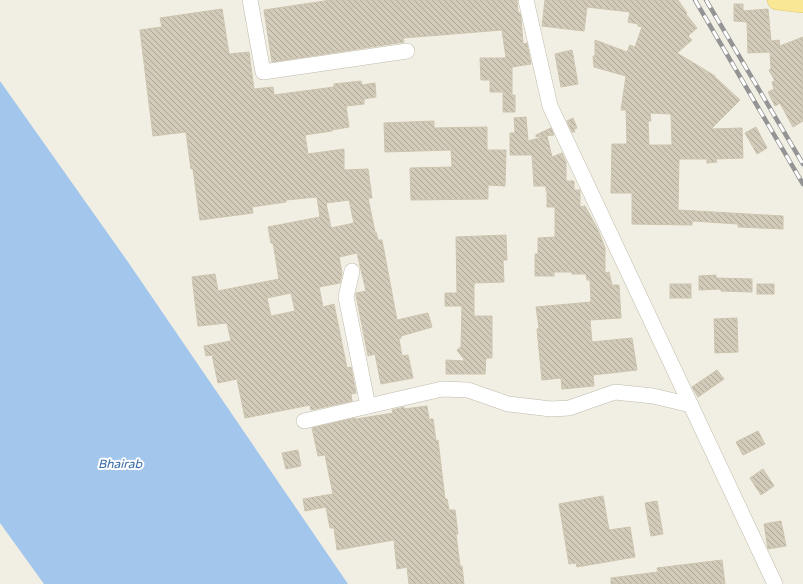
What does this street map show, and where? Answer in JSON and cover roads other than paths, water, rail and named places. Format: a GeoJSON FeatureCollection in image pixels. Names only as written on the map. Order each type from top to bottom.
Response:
{"type":"FeatureCollection","features":[{"type":"Feature","properties":{"kind":"main road"},"geometry":{"type":"LineString","coordinates":[[777,0],[803,3]]}},
{"type":"Feature","properties":{"kind":"street"},"geometry":{"type":"LineString","coordinates":[[250,0],[263,72],[407,51]]}},
{"type":"Feature","properties":{"kind":"street"},"geometry":{"type":"LineString","coordinates":[[526,0],[550,106],[775,584]]}},
{"type":"Feature","properties":{"kind":"street"},"geometry":{"type":"LineString","coordinates":[[352,271],[346,297],[368,406]]}},
{"type":"Feature","properties":{"kind":"street"},"geometry":{"type":"LineString","coordinates":[[304,421],[442,389],[468,390],[508,404],[551,409],[569,408],[615,392],[653,396],[691,405]]}},
{"type":"Feature","properties":{"kind":"water","name":"Bhairab"},"geometry":{"type":"Polygon","coordinates":[[[0,81],[128,262],[348,584],[44,584],[0,523],[0,81]]]}},
{"type":"Feature","properties":{"kind":"railway"},"geometry":{"type":"LineString","coordinates":[[695,0],[803,184]]}},
{"type":"Feature","properties":{"kind":"railway"},"geometry":{"type":"LineString","coordinates":[[706,0],[803,164]]}}]}
